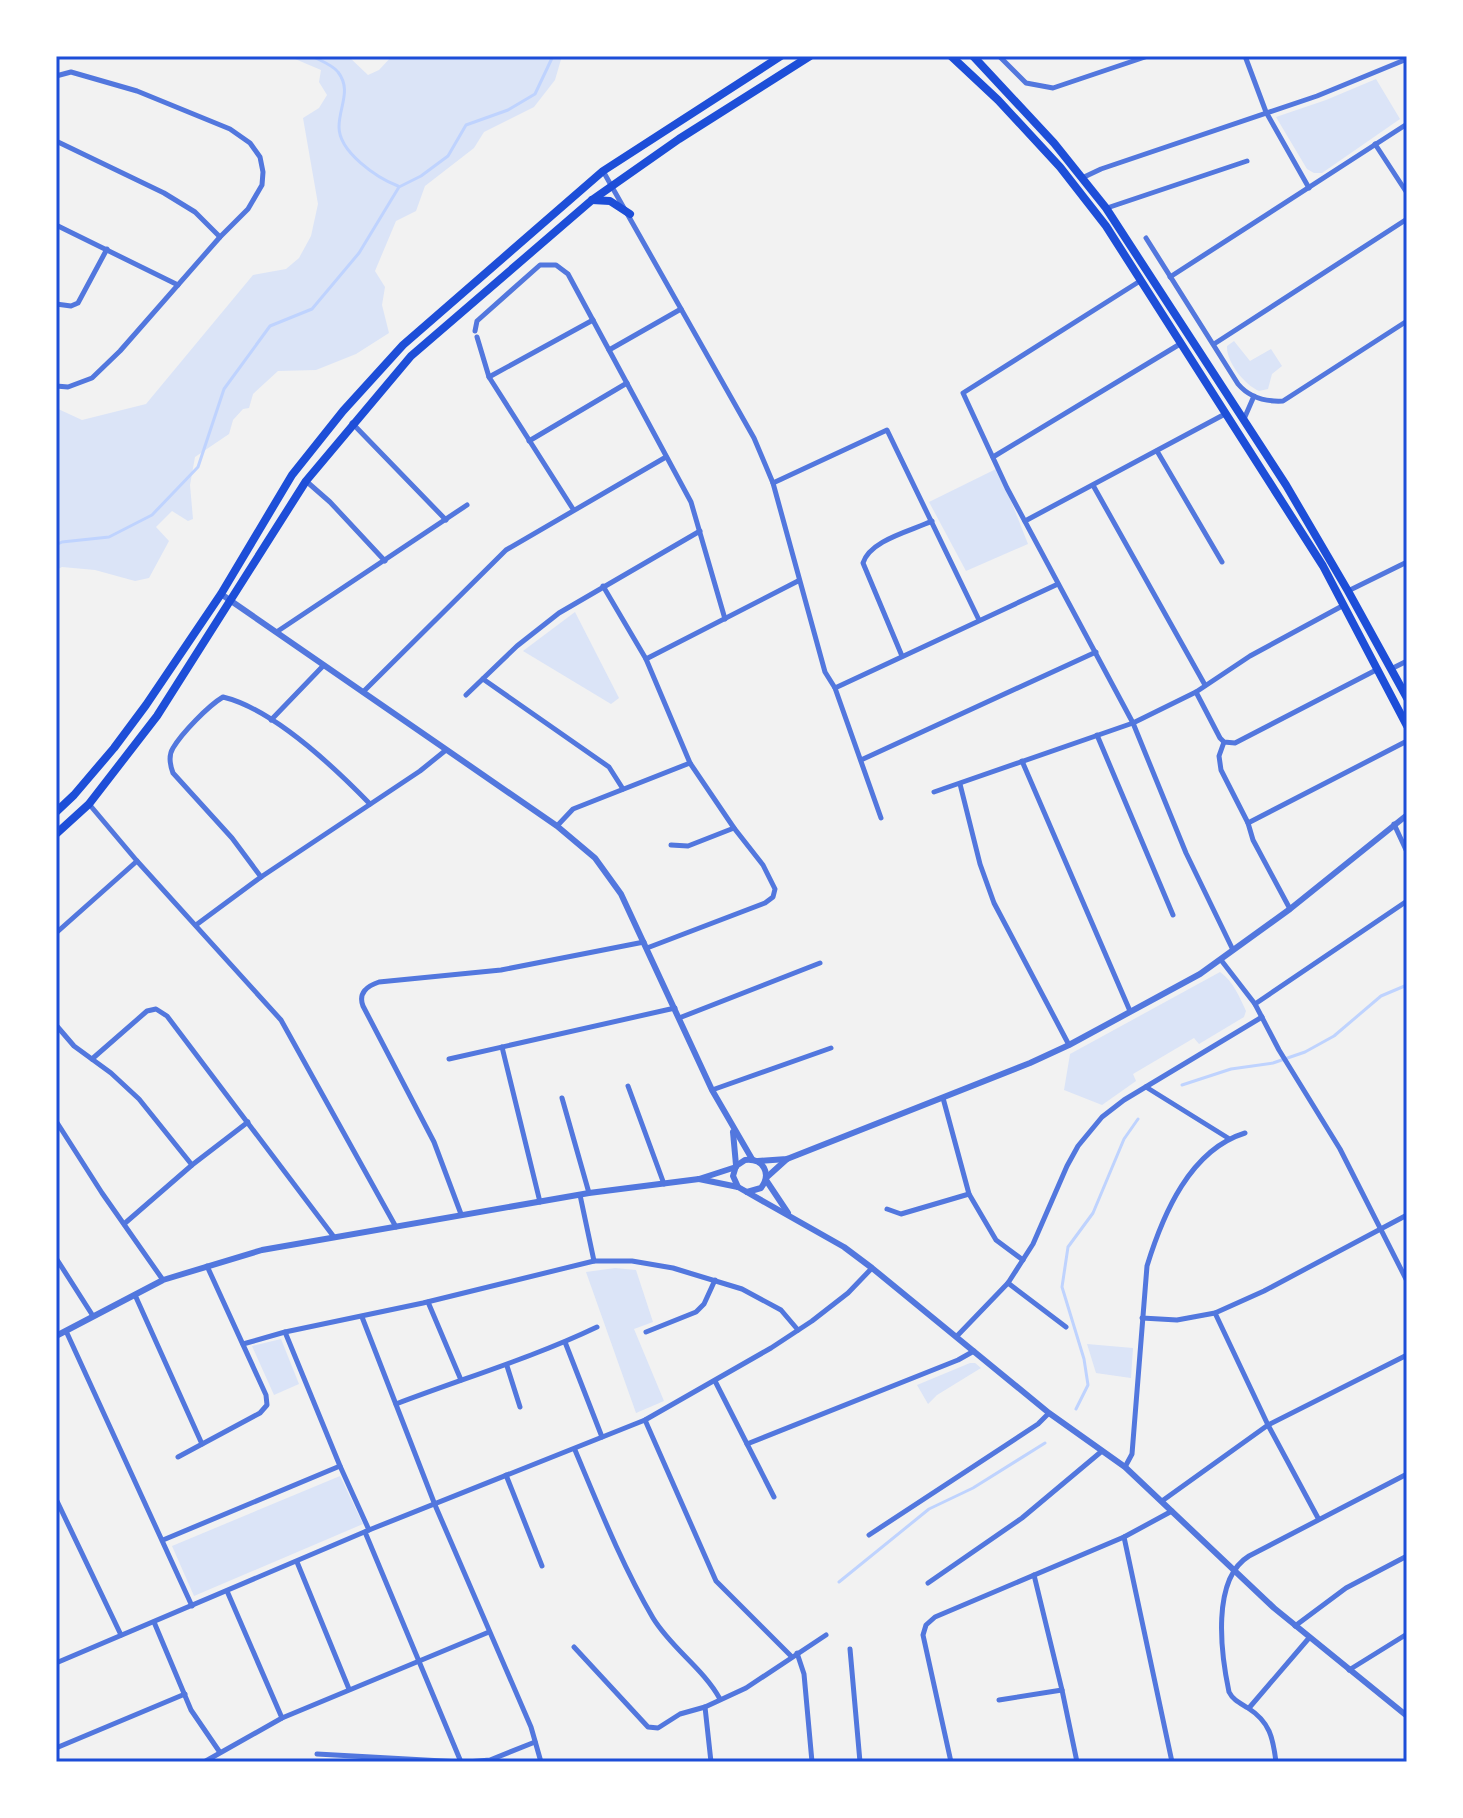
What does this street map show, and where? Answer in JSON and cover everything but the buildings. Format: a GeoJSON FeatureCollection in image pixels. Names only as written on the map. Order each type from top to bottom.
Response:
{"type":"FeatureCollection","features":[{"type":"Feature","properties":{"kind":"main road"},"geometry":{"type":"LineString","coordinates":[[56,812],[114,748],[221,594],[292,475],[403,345],[603,171],[781,56]]}},
{"type":"Feature","properties":{"kind":"main road"},"geometry":{"type":"LineString","coordinates":[[56,834],[89,804],[157,716],[306,481],[411,356],[592,200],[679,139],[810,56]]}},
{"type":"Feature","properties":{"kind":"main road"},"geometry":{"type":"LineString","coordinates":[[951,56],[998,100],[1060,167],[1146,279],[1244,419],[1348,591],[1407,698]]}},
{"type":"Feature","properties":{"kind":"main road"},"geometry":{"type":"LineString","coordinates":[[973,56],[1054,143],[1106,208],[1182,343],[1345,605],[1407,726]]}},
{"type":"Feature","properties":{"kind":"main road"},"geometry":{"type":"LineString","coordinates":[[592,200],[610,201],[630,214]]}},
{"type":"Feature","properties":{"kind":"street"},"geometry":{"type":"LineString","coordinates":[[999,56],[1026,83],[1053,88],[1148,56]]}},
{"type":"Feature","properties":{"kind":"street"},"geometry":{"type":"LineString","coordinates":[[1245,56],[1266,112],[1309,188]]}},
{"type":"Feature","properties":{"kind":"street"},"geometry":{"type":"LineString","coordinates":[[1082,178],[1317,96],[1407,59]]}},
{"type":"Feature","properties":{"kind":"street"},"geometry":{"type":"LineString","coordinates":[[56,76],[71,72],[137,91],[230,129],[250,143],[260,157],[262,185],[248,209],[120,351],[92,378],[68,387],[56,386]]}},
{"type":"Feature","properties":{"kind":"street"},"geometry":{"type":"LineString","coordinates":[[1233,951],[1186,853],[1133,723],[1025,521],[963,393],[1146,279],[1170,277],[1407,124]]}},
{"type":"Feature","properties":{"kind":"street"},"geometry":{"type":"LineString","coordinates":[[56,141],[164,193],[195,212],[220,237]]}},
{"type":"Feature","properties":{"kind":"street"},"geometry":{"type":"LineString","coordinates":[[1375,144],[1407,193]]}},
{"type":"Feature","properties":{"kind":"street"},"geometry":{"type":"LineString","coordinates":[[1106,208],[1247,161]]}},
{"type":"Feature","properties":{"kind":"street"},"geometry":{"type":"LineString","coordinates":[[603,171],[754,438],[773,483],[825,672],[835,688],[881,818]]}},
{"type":"Feature","properties":{"kind":"street"},"geometry":{"type":"LineString","coordinates":[[1214,344],[1407,219]]}},
{"type":"Feature","properties":{"kind":"street"},"geometry":{"type":"LineString","coordinates":[[56,225],[178,285]]}},
{"type":"Feature","properties":{"kind":"street"},"geometry":{"type":"LineString","coordinates":[[1146,238],[1238,384],[1256,397],[1275,402],[1287,399],[1407,321]]}},
{"type":"Feature","properties":{"kind":"street"},"geometry":{"type":"LineString","coordinates":[[56,304],[71,306],[78,303],[107,249]]}},
{"type":"Feature","properties":{"kind":"street"},"geometry":{"type":"LineString","coordinates":[[573,509],[489,377],[476,334],[477,321],[540,265],[556,265],[568,274],[691,502],[725,619]]}},
{"type":"Feature","properties":{"kind":"street"},"geometry":{"type":"LineString","coordinates":[[609,350],[682,309]]}},
{"type":"Feature","properties":{"kind":"street"},"geometry":{"type":"LineString","coordinates":[[489,377],[593,320]]}},
{"type":"Feature","properties":{"kind":"street"},"geometry":{"type":"LineString","coordinates":[[993,457],[1182,343]]}},
{"type":"Feature","properties":{"kind":"street"},"geometry":{"type":"LineString","coordinates":[[529,441],[627,383]]}},
{"type":"Feature","properties":{"kind":"street"},"geometry":{"type":"LineString","coordinates":[[1244,419],[1256,397]]}},
{"type":"Feature","properties":{"kind":"street"},"geometry":{"type":"LineString","coordinates":[[1025,521],[1094,487],[1226,413]]}},
{"type":"Feature","properties":{"kind":"street"},"geometry":{"type":"LineString","coordinates":[[352,423],[446,520]]}},
{"type":"Feature","properties":{"kind":"street"},"geometry":{"type":"LineString","coordinates":[[773,483],[887,430],[979,620]]}},
{"type":"Feature","properties":{"kind":"street"},"geometry":{"type":"LineString","coordinates":[[1157,451],[1222,562]]}},
{"type":"Feature","properties":{"kind":"street"},"geometry":{"type":"LineString","coordinates":[[363,693],[506,550],[666,457]]}},
{"type":"Feature","properties":{"kind":"street"},"geometry":{"type":"LineString","coordinates":[[306,481],[385,561]]}},
{"type":"Feature","properties":{"kind":"street"},"geometry":{"type":"LineString","coordinates":[[1094,487],[1205,685]]}},
{"type":"Feature","properties":{"kind":"street"},"geometry":{"type":"LineString","coordinates":[[278,631],[467,505]]}},
{"type":"Feature","properties":{"kind":"street"},"geometry":{"type":"LineString","coordinates":[[902,656],[863,563],[865,556],[875,547],[932,521]]}},
{"type":"Feature","properties":{"kind":"street"},"geometry":{"type":"LineString","coordinates":[[466,695],[537,629],[603,586],[700,531]]}},
{"type":"Feature","properties":{"kind":"street"},"geometry":{"type":"LineString","coordinates":[[1348,591],[1407,562]]}},
{"type":"Feature","properties":{"kind":"street"},"geometry":{"type":"LineString","coordinates":[[646,659],[798,581]]}},
{"type":"Feature","properties":{"kind":"street"},"geometry":{"type":"LineString","coordinates":[[835,688],[1058,584]]}},
{"type":"Feature","properties":{"kind":"street"},"geometry":{"type":"LineString","coordinates":[[461,1214],[434,1142],[363,1006],[363,993],[368,986],[379,982],[501,970],[645,945],[765,903],[774,894],[774,884],[763,865],[690,763],[646,659],[603,586]]}},
{"type":"Feature","properties":{"kind":"street"},"geometry":{"type":"LineString","coordinates":[[221,594],[557,826],[595,858],[621,894],[733,1129],[755,1160],[765,1168],[766,1178],[790,1216]]}},
{"type":"Feature","properties":{"kind":"street"},"geometry":{"type":"LineString","coordinates":[[934,792],[1133,723],[1196,692],[1250,656],[1345,605]]}},
{"type":"Feature","properties":{"kind":"street"},"geometry":{"type":"LineString","coordinates":[[860,760],[1096,652]]}},
{"type":"Feature","properties":{"kind":"street"},"geometry":{"type":"LineString","coordinates":[[1391,669],[1407,661]]}},
{"type":"Feature","properties":{"kind":"street"},"geometry":{"type":"LineString","coordinates":[[271,720],[323,666]]}},
{"type":"Feature","properties":{"kind":"street"},"geometry":{"type":"LineString","coordinates":[[1196,692],[1216,733],[1224,742],[1235,743],[1379,669]]}},
{"type":"Feature","properties":{"kind":"street"},"geometry":{"type":"LineString","coordinates":[[483,679],[609,767],[619,778],[623,789]]}},
{"type":"Feature","properties":{"kind":"street"},"geometry":{"type":"LineString","coordinates":[[261,877],[232,838],[173,773],[169,763],[172,750],[214,702],[223,697],[236,700],[271,720],[309,747],[370,804]]}},
{"type":"Feature","properties":{"kind":"street"},"geometry":{"type":"LineString","coordinates":[[1097,735],[1173,915]]}},
{"type":"Feature","properties":{"kind":"street"},"geometry":{"type":"LineString","coordinates":[[1248,823],[1407,741]]}},
{"type":"Feature","properties":{"kind":"street"},"geometry":{"type":"LineString","coordinates":[[1224,742],[1219,762],[1253,840],[1290,909]]}},
{"type":"Feature","properties":{"kind":"street"},"geometry":{"type":"LineString","coordinates":[[196,925],[446,750]]}},
{"type":"Feature","properties":{"kind":"street"},"geometry":{"type":"LineString","coordinates":[[1022,761],[1130,1011]]}},
{"type":"Feature","properties":{"kind":"street"},"geometry":{"type":"LineString","coordinates":[[557,826],[573,809],[690,763]]}},
{"type":"Feature","properties":{"kind":"street"},"geometry":{"type":"LineString","coordinates":[[960,784],[980,864],[994,903],[1069,1045]]}},
{"type":"Feature","properties":{"kind":"street"},"geometry":{"type":"LineString","coordinates":[[89,804],[281,1020],[396,1227]]}},
{"type":"Feature","properties":{"kind":"street"},"geometry":{"type":"LineString","coordinates":[[56,1336],[163,1280],[262,1250],[589,1193],[699,1179],[745,1160],[787,1159],[1069,1045],[1221,960],[1407,815]]}},
{"type":"Feature","properties":{"kind":"street"},"geometry":{"type":"LineString","coordinates":[[1394,824],[1407,852]]}},
{"type":"Feature","properties":{"kind":"street"},"geometry":{"type":"LineString","coordinates":[[671,845],[688,846],[734,828]]}},
{"type":"Feature","properties":{"kind":"street"},"geometry":{"type":"LineString","coordinates":[[56,933],[137,861]]}},
{"type":"Feature","properties":{"kind":"street"},"geometry":{"type":"LineString","coordinates":[[1255,1004],[1407,901]]}},
{"type":"Feature","properties":{"kind":"street"},"geometry":{"type":"LineString","coordinates":[[1221,960],[1255,1004],[1289,1068],[1340,1149],[1407,1281]]}},
{"type":"Feature","properties":{"kind":"street"},"geometry":{"type":"LineString","coordinates":[[679,1018],[820,963]]}},
{"type":"Feature","properties":{"kind":"street"},"geometry":{"type":"LineString","coordinates":[[449,1059],[675,1008]]}},
{"type":"Feature","properties":{"kind":"street"},"geometry":{"type":"LineString","coordinates":[[92,1059],[147,1011],[156,1009],[167,1016],[334,1237]]}},
{"type":"Feature","properties":{"kind":"street"},"geometry":{"type":"LineString","coordinates":[[957,1336],[1008,1283],[1033,1244],[1078,1146],[1102,1117],[1262,1017]]}},
{"type":"Feature","properties":{"kind":"street"},"geometry":{"type":"LineString","coordinates":[[56,1025],[74,1046],[125,1084],[192,1165]]}},
{"type":"Feature","properties":{"kind":"street"},"geometry":{"type":"LineString","coordinates":[[502,1047],[540,1202]]}},
{"type":"Feature","properties":{"kind":"street"},"geometry":{"type":"LineString","coordinates":[[712,1090],[831,1048]]}},
{"type":"Feature","properties":{"kind":"street"},"geometry":{"type":"LineString","coordinates":[[628,1086],[664,1184]]}},
{"type":"Feature","properties":{"kind":"street"},"geometry":{"type":"LineString","coordinates":[[1146,1087],[1228,1138]]}},
{"type":"Feature","properties":{"kind":"street"},"geometry":{"type":"LineString","coordinates":[[562,1098],[589,1193]]}},
{"type":"Feature","properties":{"kind":"street"},"geometry":{"type":"LineString","coordinates":[[943,1098],[969,1194],[996,1240],[1023,1260]]}},
{"type":"Feature","properties":{"kind":"street"},"geometry":{"type":"LineString","coordinates":[[56,1121],[163,1280]]}},
{"type":"Feature","properties":{"kind":"street"},"geometry":{"type":"LineString","coordinates":[[124,1224],[248,1122]]}},
{"type":"Feature","properties":{"kind":"street"},"geometry":{"type":"LineString","coordinates":[[733,1129],[736,1166],[733,1176],[738,1187]]}},
{"type":"Feature","properties":{"kind":"street"},"geometry":{"type":"LineString","coordinates":[[1125,1467],[1132,1454],[1147,1266],[1169,1207],[1190,1176],[1228,1138],[1245,1133]]}},
{"type":"Feature","properties":{"kind":"street"},"geometry":{"type":"LineString","coordinates":[[747,1192],[757,1191],[787,1159]]}},
{"type":"Feature","properties":{"kind":"street"},"geometry":{"type":"LineString","coordinates":[[699,1179],[738,1187],[844,1247],[872,1268],[1049,1413],[1125,1467],[1232,1571],[1309,1638],[1407,1716]]}},
{"type":"Feature","properties":{"kind":"street"},"geometry":{"type":"LineString","coordinates":[[887,1209],[901,1214],[969,1194]]}},
{"type":"Feature","properties":{"kind":"street"},"geometry":{"type":"LineString","coordinates":[[580,1195],[594,1261]]}},
{"type":"Feature","properties":{"kind":"street"},"geometry":{"type":"LineString","coordinates":[[1142,1318],[1177,1320],[1215,1313],[1272,1287],[1407,1215]]}},
{"type":"Feature","properties":{"kind":"street"},"geometry":{"type":"LineString","coordinates":[[56,1258],[93,1316]]}},
{"type":"Feature","properties":{"kind":"street"},"geometry":{"type":"LineString","coordinates":[[243,1344],[594,1261],[636,1261],[715,1280],[763,1299],[781,1310],[798,1330]]}},
{"type":"Feature","properties":{"kind":"street"},"geometry":{"type":"LineString","coordinates":[[178,1457],[260,1413],[267,1405],[266,1395],[207,1266]]}},
{"type":"Feature","properties":{"kind":"street"},"geometry":{"type":"LineString","coordinates":[[56,1663],[367,1531],[645,1420],[798,1330],[848,1293],[872,1268]]}},
{"type":"Feature","properties":{"kind":"street"},"geometry":{"type":"LineString","coordinates":[[646,1332],[696,1312],[704,1304],[715,1280]]}},
{"type":"Feature","properties":{"kind":"street"},"geometry":{"type":"LineString","coordinates":[[1008,1283],[1066,1327]]}},
{"type":"Feature","properties":{"kind":"street"},"geometry":{"type":"LineString","coordinates":[[135,1295],[202,1444]]}},
{"type":"Feature","properties":{"kind":"street"},"geometry":{"type":"LineString","coordinates":[[428,1302],[461,1380]]}},
{"type":"Feature","properties":{"kind":"street"},"geometry":{"type":"LineString","coordinates":[[1215,1313],[1268,1425],[1318,1518]]}},
{"type":"Feature","properties":{"kind":"street"},"geometry":{"type":"LineString","coordinates":[[362,1317],[435,1505],[541,1762]]}},
{"type":"Feature","properties":{"kind":"street"},"geometry":{"type":"LineString","coordinates":[[396,1404],[507,1366],[597,1327]]}},
{"type":"Feature","properties":{"kind":"street"},"geometry":{"type":"LineString","coordinates":[[66,1331],[192,1606]]}},
{"type":"Feature","properties":{"kind":"street"},"geometry":{"type":"LineString","coordinates":[[285,1332],[463,1762]]}},
{"type":"Feature","properties":{"kind":"street"},"geometry":{"type":"LineString","coordinates":[[565,1342],[602,1437]]}},
{"type":"Feature","properties":{"kind":"street"},"geometry":{"type":"LineString","coordinates":[[747,1444],[974,1351]]}},
{"type":"Feature","properties":{"kind":"street"},"geometry":{"type":"LineString","coordinates":[[1162,1501],[1268,1425],[1407,1355]]}},
{"type":"Feature","properties":{"kind":"street"},"geometry":{"type":"LineString","coordinates":[[507,1366],[520,1407]]}},
{"type":"Feature","properties":{"kind":"street"},"geometry":{"type":"LineString","coordinates":[[715,1381],[774,1497]]}},
{"type":"Feature","properties":{"kind":"street"},"geometry":{"type":"LineString","coordinates":[[869,1535],[1023,1434],[1049,1413]]}},
{"type":"Feature","properties":{"kind":"street"},"geometry":{"type":"LineString","coordinates":[[645,1420],[716,1581],[794,1655],[804,1674],[812,1762]]}},
{"type":"Feature","properties":{"kind":"street"},"geometry":{"type":"LineString","coordinates":[[575,1450],[607,1528],[654,1619],[670,1641],[709,1679],[720,1699]]}},
{"type":"Feature","properties":{"kind":"street"},"geometry":{"type":"LineString","coordinates":[[928,1583],[1022,1518],[1102,1451]]}},
{"type":"Feature","properties":{"kind":"street"},"geometry":{"type":"LineString","coordinates":[[163,1540],[340,1466]]}},
{"type":"Feature","properties":{"kind":"street"},"geometry":{"type":"LineString","coordinates":[[1276,1762],[1272,1735],[1264,1720],[1231,1696],[1227,1685],[1223,1601],[1232,1571],[1249,1556],[1407,1474]]}},
{"type":"Feature","properties":{"kind":"street"},"geometry":{"type":"LineString","coordinates":[[506,1475],[542,1566]]}},
{"type":"Feature","properties":{"kind":"street"},"geometry":{"type":"LineString","coordinates":[[56,1499],[121,1635]]}},
{"type":"Feature","properties":{"kind":"street"},"geometry":{"type":"LineString","coordinates":[[951,1762],[923,1635],[926,1625],[935,1617],[1124,1537],[1172,1511]]}},
{"type":"Feature","properties":{"kind":"street"},"geometry":{"type":"LineString","coordinates":[[1124,1537],[1172,1762]]}},
{"type":"Feature","properties":{"kind":"street"},"geometry":{"type":"LineString","coordinates":[[1295,1626],[1346,1588],[1407,1556]]}},
{"type":"Feature","properties":{"kind":"street"},"geometry":{"type":"LineString","coordinates":[[297,1562],[349,1689]]}},
{"type":"Feature","properties":{"kind":"street"},"geometry":{"type":"LineString","coordinates":[[1034,1575],[1077,1762]]}},
{"type":"Feature","properties":{"kind":"street"},"geometry":{"type":"LineString","coordinates":[[227,1591],[282,1718]]}},
{"type":"Feature","properties":{"kind":"street"},"geometry":{"type":"LineString","coordinates":[[154,1622],[191,1710],[219,1751]]}},
{"type":"Feature","properties":{"kind":"street"},"geometry":{"type":"LineString","coordinates":[[204,1762],[282,1718],[489,1632]]}},
{"type":"Feature","properties":{"kind":"street"},"geometry":{"type":"LineString","coordinates":[[1349,1670],[1407,1634]]}},
{"type":"Feature","properties":{"kind":"street"},"geometry":{"type":"LineString","coordinates":[[574,1647],[648,1727],[658,1728],[680,1714],[705,1707],[764,1677],[826,1635]]}},
{"type":"Feature","properties":{"kind":"street"},"geometry":{"type":"LineString","coordinates":[[1249,1708],[1309,1638]]}},
{"type":"Feature","properties":{"kind":"street"},"geometry":{"type":"LineString","coordinates":[[850,1649],[860,1762]]}},
{"type":"Feature","properties":{"kind":"street"},"geometry":{"type":"LineString","coordinates":[[999,1700],[1062,1690]]}},
{"type":"Feature","properties":{"kind":"street"},"geometry":{"type":"LineString","coordinates":[[56,1748],[185,1694]]}},
{"type":"Feature","properties":{"kind":"street"},"geometry":{"type":"LineString","coordinates":[[705,1707],[711,1762]]}},
{"type":"Feature","properties":{"kind":"street"},"geometry":{"type":"LineString","coordinates":[[317,1754],[463,1762],[490,1760],[535,1742]]}},
{"type":"Feature","properties":{"kind":"shaded area"},"geometry":{"type":"Polygon","coordinates":[[[288,56],[348,56],[368,75],[379,70],[392,56],[562,56],[555,80],[534,107],[484,132],[474,148],[425,186],[416,211],[396,221],[375,271],[385,287],[382,305],[389,333],[356,354],[316,370],[278,371],[253,394],[249,408],[243,409],[233,420],[229,434],[195,457],[190,485],[193,519],[188,521],[172,511],[156,527],[169,541],[149,578],[135,581],[95,570],[62,567],[56,570],[56,408],[82,420],[146,404],[253,275],[286,269],[299,258],[311,236],[318,204],[303,118],[319,108],[327,95],[319,82],[321,70],[288,56]]]}},
{"type":"Feature","properties":{"kind":"shaded area"},"geometry":{"type":"Polygon","coordinates":[[[1376,79],[1400,119],[1322,173],[1307,169],[1276,117],[1376,79]]]}},
{"type":"Feature","properties":{"kind":"shaded area"},"geometry":{"type":"Polygon","coordinates":[[[1234,341],[1250,361],[1271,349],[1282,366],[1272,374],[1268,389],[1259,391],[1237,372],[1227,346],[1234,341]]]}},
{"type":"Feature","properties":{"kind":"shaded area"},"geometry":{"type":"Polygon","coordinates":[[[998,468],[1028,544],[966,571],[929,502],[998,468]]]}},
{"type":"Feature","properties":{"kind":"shaded area"},"geometry":{"type":"Polygon","coordinates":[[[575,612],[619,698],[611,704],[523,651],[575,612]]]}},
{"type":"Feature","properties":{"kind":"shaded area"},"geometry":{"type":"Polygon","coordinates":[[[1220,972],[1239,995],[1246,1011],[1244,1017],[1199,1044],[1194,1038],[1133,1074],[1136,1081],[1102,1105],[1064,1090],[1070,1054],[1220,972]]]}},
{"type":"Feature","properties":{"kind":"shaded area"},"geometry":{"type":"Polygon","coordinates":[[[615,1268],[636,1270],[653,1322],[634,1329],[664,1401],[636,1413],[586,1272],[615,1268]]]}},
{"type":"Feature","properties":{"kind":"shaded area"},"geometry":{"type":"Polygon","coordinates":[[[281,1339],[299,1384],[274,1395],[252,1346],[281,1339]]]}},
{"type":"Feature","properties":{"kind":"shaded area"},"geometry":{"type":"Polygon","coordinates":[[[1087,1344],[1133,1348],[1131,1378],[1096,1373],[1087,1344]]]}},
{"type":"Feature","properties":{"kind":"shaded area"},"geometry":{"type":"Polygon","coordinates":[[[970,1363],[981,1368],[928,1404],[917,1385],[970,1363]]]}},
{"type":"Feature","properties":{"kind":"shaded area"},"geometry":{"type":"Polygon","coordinates":[[[340,1476],[363,1524],[194,1596],[172,1546],[340,1476]]]}},
{"type":"Feature","properties":{"kind":"waterway"},"geometry":{"type":"LineString","coordinates":[[312,56],[333,67],[342,79],[344,92],[339,127],[345,146],[370,170],[398,186]]}},
{"type":"Feature","properties":{"kind":"waterway"},"geometry":{"type":"LineString","coordinates":[[56,545],[109,537],[152,515],[198,467],[224,389],[270,326],[312,309],[359,253],[399,187],[421,176],[448,156],[466,125],[508,110],[535,94],[553,56]]}},
{"type":"Feature","properties":{"kind":"waterway"},"geometry":{"type":"LineString","coordinates":[[1182,1085],[1231,1069],[1273,1063],[1305,1052],[1334,1036],[1381,996],[1407,985]]}},
{"type":"Feature","properties":{"kind":"waterway"},"geometry":{"type":"LineString","coordinates":[[1076,1409],[1088,1385],[1084,1359],[1062,1287],[1068,1247],[1093,1213],[1124,1139],[1138,1119]]}},
{"type":"Feature","properties":{"kind":"waterway"},"geometry":{"type":"LineString","coordinates":[[839,1582],[929,1509],[973,1488],[1045,1443]]}}]}
